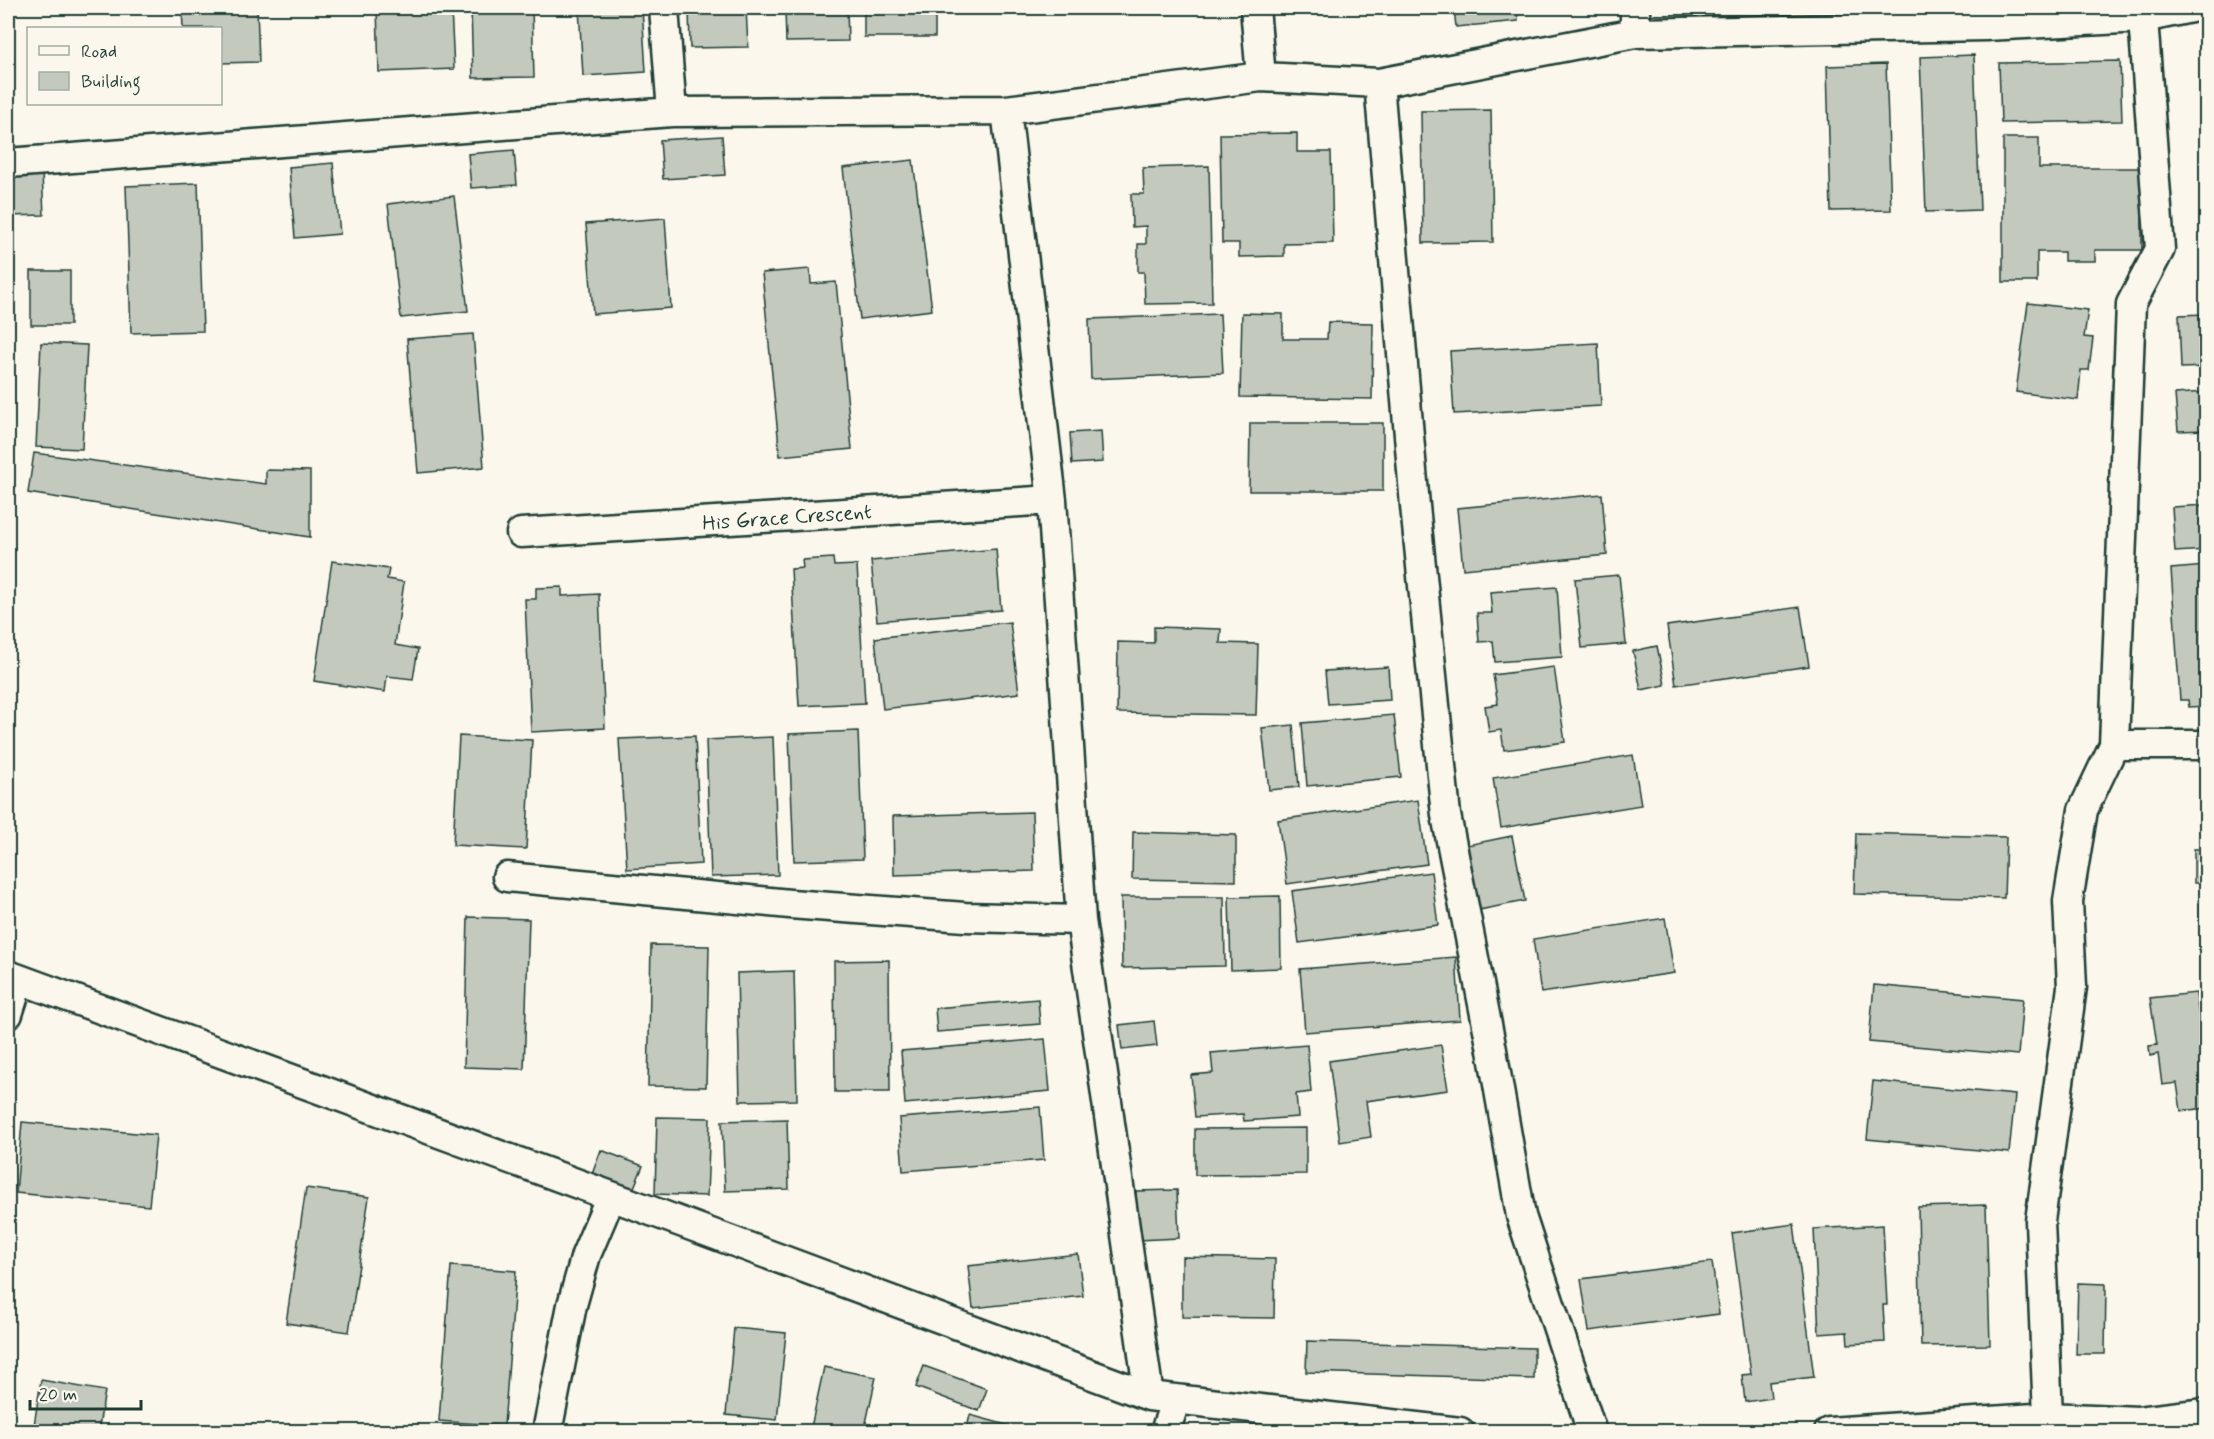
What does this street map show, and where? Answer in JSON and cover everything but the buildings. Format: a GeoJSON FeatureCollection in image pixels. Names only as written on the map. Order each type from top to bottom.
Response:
{"type":"FeatureCollection","features":[{"type":"Feature","properties":{"kind":"street"},"geometry":{"type":"LineString","coordinates":[[664,8],[672,112]]}},
{"type":"Feature","properties":{"kind":"street"},"geometry":{"type":"LineString","coordinates":[[1255,8],[1261,76]]}},
{"type":"Feature","properties":{"kind":"street"},"geometry":{"type":"LineString","coordinates":[[8,163],[672,112],[1006,110],[1261,76],[1378,83],[1635,20],[1985,26],[2143,18],[2191,8]]}},
{"type":"Feature","properties":{"kind":"street"},"geometry":{"type":"LineString","coordinates":[[2048,1417],[2040,1221],[2072,987],[2068,900],[2083,810],[2114,745],[2131,304],[2160,249],[2143,18]]}},
{"type":"Feature","properties":{"kind":"street"},"geometry":{"type":"LineString","coordinates":[[1378,83],[1415,506],[1446,815],[1492,1050],[1521,1216],[1592,1431]]}},
{"type":"Feature","properties":{"kind":"street"},"geometry":{"type":"LineString","coordinates":[[1006,110],[1052,500],[1081,920],[1162,1397],[1165,1431]]}},
{"type":"Feature","properties":{"kind":"street","name":"His Grace Crescent"},"geometry":{"type":"LineString","coordinates":[[521,533],[1052,500]]}},
{"type":"Feature","properties":{"kind":"street"},"geometry":{"type":"LineString","coordinates":[[2114,745],[2206,745]]}},
{"type":"Feature","properties":{"kind":"street"},"geometry":{"type":"LineString","coordinates":[[507,877],[802,905],[965,917],[1081,920]]}},
{"type":"Feature","properties":{"kind":"street"},"geometry":{"type":"LineString","coordinates":[[8,1014],[13,977],[1162,1397],[1460,1431]]}},
{"type":"Feature","properties":{"kind":"street"},"geometry":{"type":"LineString","coordinates":[[546,1431],[572,1305],[586,1255],[611,1196]]}},
{"type":"Feature","properties":{"kind":"street"},"geometry":{"type":"LineString","coordinates":[[1828,1431],[2048,1417],[2138,1426],[2206,1413]]}}]}
